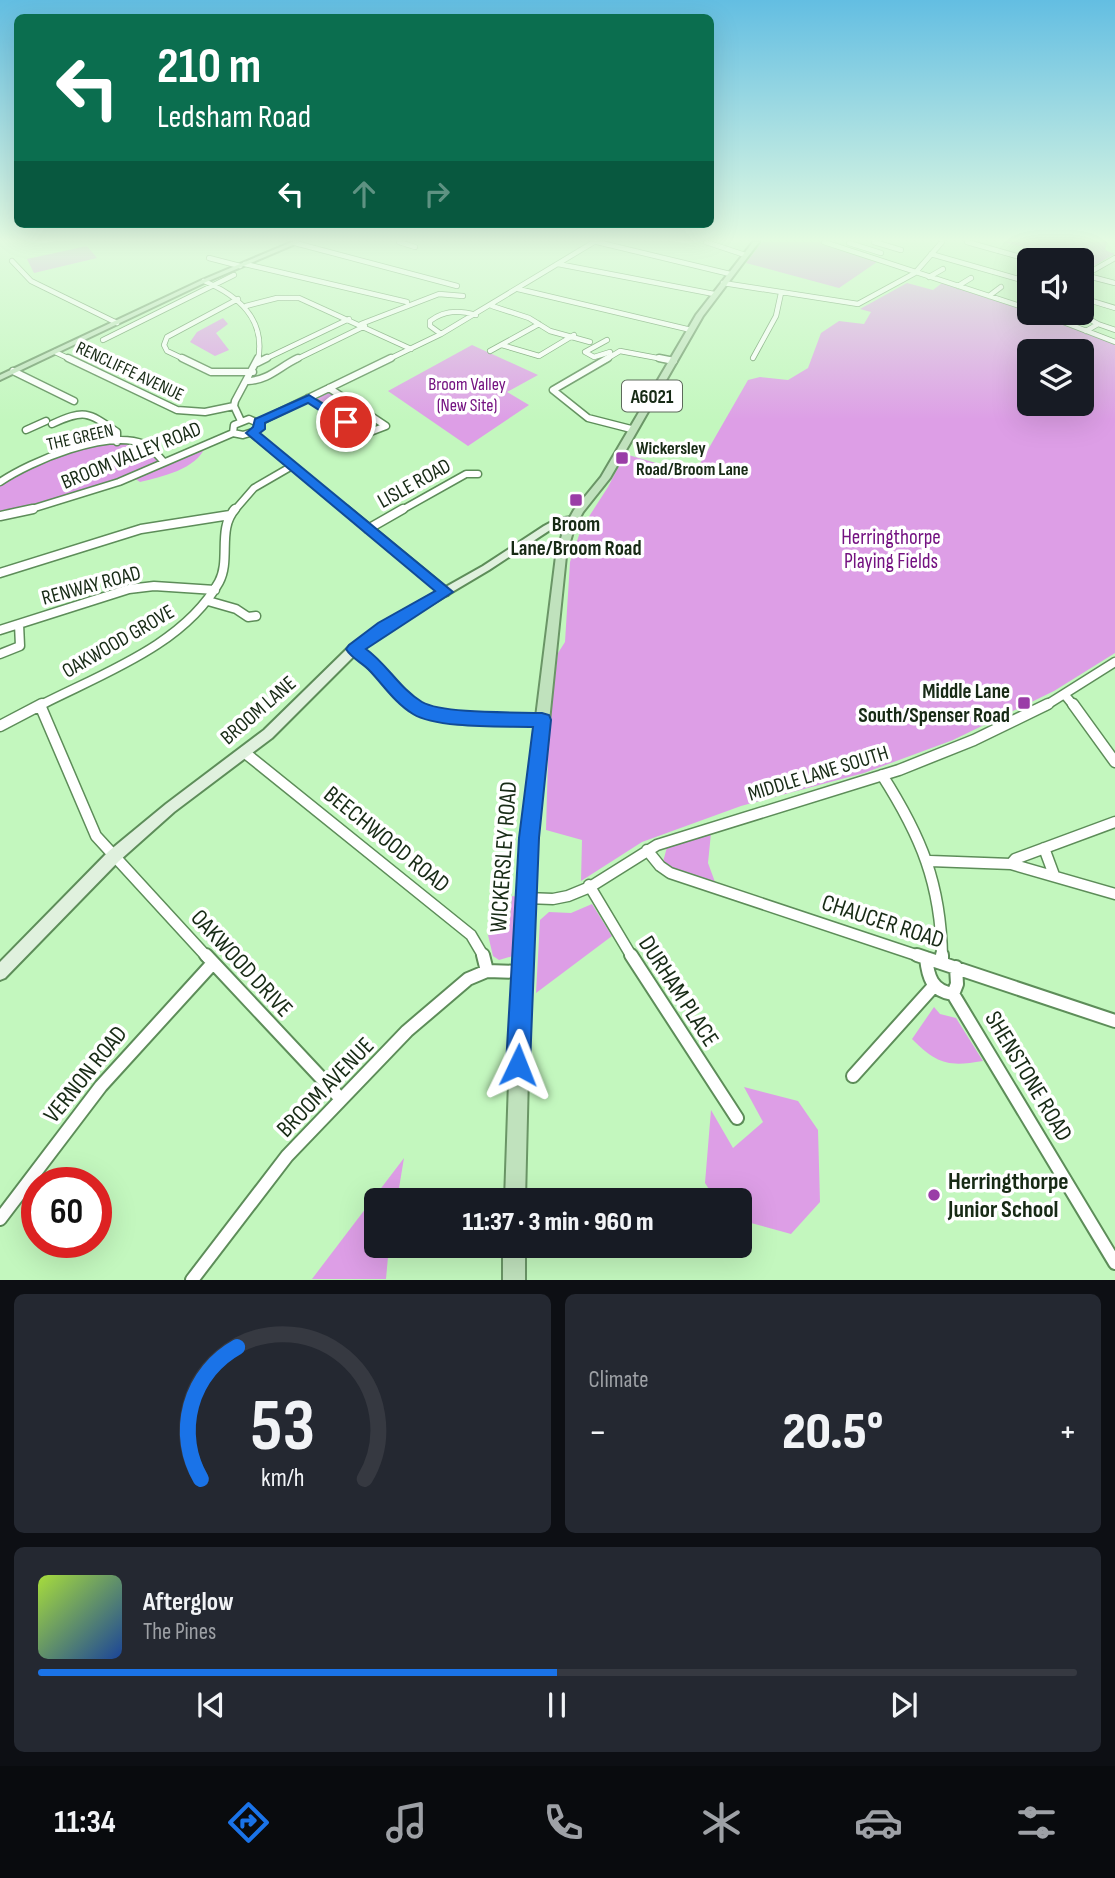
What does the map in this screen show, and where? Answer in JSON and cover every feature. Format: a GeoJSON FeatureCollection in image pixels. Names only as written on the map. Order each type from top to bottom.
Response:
{"type":"FeatureCollection","features":[{"type":"Feature","properties":{"kind":"main road"},"geometry":{"type":"LineString","coordinates":[[0,378],[165,302]]}},
{"type":"Feature","properties":{"kind":"main road","name":"A6021"},"geometry":{"type":"LineString","coordinates":[[572,520],[605,478],[631,429],[709,302]]}},
{"type":"Feature","properties":{"kind":"main road","name":"BROOM LANE"},"geometry":{"type":"LineString","coordinates":[[0,973],[114,856],[298,706],[354,649],[384,627],[446,592],[555,523],[572,520]]}},
{"type":"Feature","properties":{"kind":"main road","name":"WICKERSLEY ROAD"},"geometry":{"type":"LineString","coordinates":[[515,1188],[521,972],[533,796],[561,556],[572,520]]}},
{"type":"Feature","properties":{"kind":"main road"},"geometry":{"type":"LineString","coordinates":[[514,1258],[514,1279]]}},
{"type":"Feature","properties":{"kind":"street"},"geometry":{"type":"LineString","coordinates":[[73,302],[117,323]]}},
{"type":"Feature","properties":{"kind":"street"},"geometry":{"type":"LineString","coordinates":[[103,340],[173,302]]}},
{"type":"Feature","properties":{"kind":"street"},"geometry":{"type":"LineString","coordinates":[[233,302],[170,334],[164,345],[167,351],[211,372],[253,372]]}},
{"type":"Feature","properties":{"kind":"street"},"geometry":{"type":"LineString","coordinates":[[241,302],[260,328],[261,342],[257,363],[234,406],[241,421]]}},
{"type":"Feature","properties":{"kind":"street"},"geometry":{"type":"LineString","coordinates":[[246,306],[263,302]]}},
{"type":"Feature","properties":{"kind":"street"},"geometry":{"type":"LineString","coordinates":[[307,302],[411,349]]}},
{"type":"Feature","properties":{"kind":"street"},"geometry":{"type":"LineString","coordinates":[[248,381],[265,380],[278,368],[363,325],[421,302]]}},
{"type":"Feature","properties":{"kind":"street"},"geometry":{"type":"LineString","coordinates":[[259,422],[259,429],[252,433],[233,433],[232,428],[241,421],[259,422],[441,334],[499,302]]}},
{"type":"Feature","properties":{"kind":"street"},"geometry":{"type":"LineString","coordinates":[[572,302],[691,330]]}},
{"type":"Feature","properties":{"kind":"street"},"geometry":{"type":"LineString","coordinates":[[753,358],[766,338],[782,302]]}},
{"type":"Feature","properties":{"kind":"street"},"geometry":{"type":"LineString","coordinates":[[834,302],[858,304],[862,302]]}},
{"type":"Feature","properties":{"kind":"street"},"geometry":{"type":"LineString","coordinates":[[1007,302],[1017,305]]}},
{"type":"Feature","properties":{"kind":"street"},"geometry":{"type":"LineString","coordinates":[[1094,302],[1115,308]]}},
{"type":"Feature","properties":{"kind":"street"},"geometry":{"type":"LineString","coordinates":[[492,306],[555,332],[574,335],[590,342]]}},
{"type":"Feature","properties":{"kind":"street"},"geometry":{"type":"LineString","coordinates":[[441,334],[430,326],[430,321],[437,316],[458,311],[476,315]]}},
{"type":"Feature","properties":{"kind":"street"},"geometry":{"type":"LineString","coordinates":[[257,363],[349,319]]}},
{"type":"Feature","properties":{"kind":"street"},"geometry":{"type":"LineString","coordinates":[[1094,322],[1115,330]]}},
{"type":"Feature","properties":{"kind":"street"},"geometry":{"type":"LineString","coordinates":[[490,351],[539,324]]}},
{"type":"Feature","properties":{"kind":"street"},"geometry":{"type":"LineString","coordinates":[[1086,331],[1098,324]]}},
{"type":"Feature","properties":{"kind":"street"},"geometry":{"type":"LineString","coordinates":[[1071,325],[1115,341]]}},
{"type":"Feature","properties":{"kind":"street"},"geometry":{"type":"LineString","coordinates":[[502,345],[540,358],[574,335]]}},
{"type":"Feature","properties":{"kind":"street"},"geometry":{"type":"LineString","coordinates":[[607,340],[586,351],[586,354],[594,357],[620,351],[674,360]]}},
{"type":"Feature","properties":{"kind":"street"},"geometry":{"type":"LineString","coordinates":[[620,351],[552,392],[588,418],[631,429]]}},
{"type":"Feature","properties":{"kind":"street","name":"RENCLIFFE AVENUE"},"geometry":{"type":"LineString","coordinates":[[55,352],[177,410],[205,412],[234,406]]}},
{"type":"Feature","properties":{"kind":"street"},"geometry":{"type":"LineString","coordinates":[[13,371],[74,401]]}},
{"type":"Feature","properties":{"kind":"street"},"geometry":{"type":"LineString","coordinates":[[309,398],[365,434],[386,426],[329,388]]}},
{"type":"Feature","properties":{"kind":"street"},"geometry":{"type":"LineString","coordinates":[[26,430],[79,412],[87,412],[117,432],[117,442]]}},
{"type":"Feature","properties":{"kind":"street","name":"BROOM VALLEY ROAD"},"geometry":{"type":"LineString","coordinates":[[0,516],[90,494],[233,433]]}},
{"type":"Feature","properties":{"kind":"street"},"geometry":{"type":"LineString","coordinates":[[252,433],[446,592]]}},
{"type":"Feature","properties":{"kind":"street","name":"THE GREEN"},"geometry":{"type":"LineString","coordinates":[[0,482],[38,462],[117,442],[143,444],[164,462]]}},
{"type":"Feature","properties":{"kind":"street"},"geometry":{"type":"LineString","coordinates":[[0,573],[125,530],[230,515],[254,488],[292,466]]}},
{"type":"Feature","properties":{"kind":"street","name":"LISLE ROAD"},"geometry":{"type":"LineString","coordinates":[[368,529],[466,474],[478,474]]}},
{"type":"Feature","properties":{"kind":"street","name":"OAKWOOD GROVE"},"geometry":{"type":"LineString","coordinates":[[0,726],[165,639],[195,615],[215,590],[225,566],[225,535],[230,515]]}},
{"type":"Feature","properties":{"kind":"street","name":"RENWAY ROAD"},"geometry":{"type":"LineString","coordinates":[[0,630],[142,586],[215,590]]}},
{"type":"Feature","properties":{"kind":"street"},"geometry":{"type":"LineString","coordinates":[[208,601],[236,609],[248,617],[256,616]]}},
{"type":"Feature","properties":{"kind":"street","name":"RENWAY ROAD"},"geometry":{"type":"LineString","coordinates":[[0,654],[20,646],[19,624]]}},
{"type":"Feature","properties":{"kind":"street"},"geometry":{"type":"LineString","coordinates":[[354,649],[373,663],[406,699],[420,710],[451,716],[542,720]]}},
{"type":"Feature","properties":{"kind":"street","name":"MIDDLE LANE SOUTH"},"geometry":{"type":"LineString","coordinates":[[526,898],[557,899],[589,886],[647,850],[753,812],[821,795],[952,751],[1065,695],[1115,662]]}},
{"type":"Feature","properties":{"kind":"street"},"geometry":{"type":"LineString","coordinates":[[1065,695],[1086,719],[1115,762]]}},
{"type":"Feature","properties":{"kind":"street","name":"OAKWOOD DRIVE"},"geometry":{"type":"LineString","coordinates":[[40,705],[96,836],[340,1098]]}},
{"type":"Feature","properties":{"kind":"street","name":"BEECHWOOD ROAD"},"geometry":{"type":"LineString","coordinates":[[244,752],[471,935],[482,950],[487,971]]}},
{"type":"Feature","properties":{"kind":"street"},"geometry":{"type":"LineString","coordinates":[[882,775],[909,816],[930,861],[941,913],[942,963]]}},
{"type":"Feature","properties":{"kind":"street"},"geometry":{"type":"LineString","coordinates":[[1011,864],[1015,859],[1115,822]]}},
{"type":"Feature","properties":{"kind":"street"},"geometry":{"type":"LineString","coordinates":[[1044,848],[1054,875]]}},
{"type":"Feature","properties":{"kind":"street","name":"CHAUCER ROAD"},"geometry":{"type":"LineString","coordinates":[[647,850],[660,866],[670,873],[1115,1021]]}},
{"type":"Feature","properties":{"kind":"street"},"geometry":{"type":"LineString","coordinates":[[930,861],[1011,864],[1115,894]]}},
{"type":"Feature","properties":{"kind":"street","name":"DURHAM PLACE"},"geometry":{"type":"LineString","coordinates":[[589,886],[737,1118]]}},
{"type":"Feature","properties":{"kind":"street","name":"SHENSTONE ROAD"},"geometry":{"type":"LineString","coordinates":[[926,958],[926,971],[943,992],[1115,1263]]}},
{"type":"Feature","properties":{"kind":"street","name":"VERNON ROAD"},"geometry":{"type":"LineString","coordinates":[[0,1219],[98,1089],[146,1033],[213,963]]}},
{"type":"Feature","properties":{"kind":"street"},"geometry":{"type":"LineString","coordinates":[[853,1076],[943,992],[957,984],[956,967]]}},
{"type":"Feature","properties":{"kind":"street"},"geometry":{"type":"LineString","coordinates":[[487,971],[521,972]]}},
{"type":"Feature","properties":{"kind":"street","name":"BROOM AVENUE"},"geometry":{"type":"LineString","coordinates":[[192,1279],[239,1215],[340,1098],[407,1031],[445,998],[468,979],[487,971]]}},
{"type":"Feature","properties":{"kind":"green space","name":"Herringthorpe Playing Fields"},"geometry":{"type":"Polygon","coordinates":[[[873,302],[1000,302],[1017,307],[1017,325],[1064,325],[1115,344],[1115,653],[1054,691],[953,740],[864,773],[741,806],[642,842],[581,881],[582,840],[546,830],[549,723],[558,653],[565,642],[570,562],[581,529],[625,454],[694,474],[748,380],[760,377],[788,380],[808,368],[821,333],[839,321],[864,324],[871,312],[860,309],[873,302]]]}},
{"type":"Feature","properties":{"kind":"green space"},"geometry":{"type":"Polygon","coordinates":[[[223,318],[228,324],[216,333],[229,350],[215,356],[190,342],[197,332],[223,318]]]}},
{"type":"Feature","properties":{"kind":"green space","name":"Broom Valley (New Site)"},"geometry":{"type":"Polygon","coordinates":[[[472,345],[538,375],[507,392],[529,405],[468,446],[388,391],[472,345]]]}},
{"type":"Feature","properties":{"kind":"green space"},"geometry":{"type":"Polygon","coordinates":[[[329,392],[336,396],[332,399],[339,403],[345,401],[373,418],[367,422],[374,426],[367,432],[333,412],[339,408],[331,403],[325,406],[313,398],[329,392]]]}},
{"type":"Feature","properties":{"kind":"green space"},"geometry":{"type":"Polygon","coordinates":[[[119,443],[138,445],[158,461],[82,494],[0,514],[0,486],[12,477],[56,457],[119,443]]]}},
{"type":"Feature","properties":{"kind":"green space"},"geometry":{"type":"Polygon","coordinates":[[[205,447],[194,461],[177,471],[140,482],[134,478],[205,447]]]}},
{"type":"Feature","properties":{"kind":"green space"},"geometry":{"type":"Polygon","coordinates":[[[711,833],[708,863],[715,882],[666,866],[663,862],[667,847],[711,833]]]}},
{"type":"Feature","properties":{"kind":"green space"},"geometry":{"type":"Polygon","coordinates":[[[512,896],[518,897],[515,952],[513,956],[499,960],[493,956],[488,935],[510,919],[512,896]]]}},
{"type":"Feature","properties":{"kind":"green space"},"geometry":{"type":"Polygon","coordinates":[[[592,904],[612,936],[536,993],[540,920],[549,912],[571,913],[592,904]]]}},
{"type":"Feature","properties":{"kind":"green space"},"geometry":{"type":"Polygon","coordinates":[[[934,1007],[940,1014],[956,1018],[983,1061],[961,1064],[944,1062],[929,1054],[912,1039],[934,1007]]]}},
{"type":"Feature","properties":{"kind":"green space"},"geometry":{"type":"Polygon","coordinates":[[[744,1087],[798,1101],[818,1130],[820,1202],[791,1234],[752,1223],[752,1188],[708,1188],[705,1183],[711,1110],[733,1148],[763,1122],[744,1087]]]}},
{"type":"Feature","properties":{"kind":"green space"},"geometry":{"type":"Polygon","coordinates":[[[404,1158],[399,1188],[381,1188],[404,1158]]]}},
{"type":"Feature","properties":{"kind":"green space"},"geometry":{"type":"Polygon","coordinates":[[[364,1211],[364,1258],[388,1258],[386,1279],[312,1279],[364,1211]]]}},
{"type":"Feature","properties":{"kind":"place","name":"Wickersley Road/Broom Lane"},"geometry":{"type":"Point","coordinates":[622,458]}},
{"type":"Feature","properties":{"kind":"place","name":"Broom Lane/Broom Road"},"geometry":{"type":"Point","coordinates":[576,500]}},
{"type":"Feature","properties":{"kind":"place","name":"Middle Lane South/Spenser Road"},"geometry":{"type":"Point","coordinates":[1024,703]}},
{"type":"Feature","properties":{"kind":"place","name":"Herringthorpe Junior School"},"geometry":{"type":"Point","coordinates":[934,1195]}},
{"type":"Feature","properties":{"kind":"route"},"geometry":{"type":"LineString","coordinates":[[346,422],[309,398],[259,422],[259,429],[252,433],[446,592],[384,627],[354,649],[366,656],[413,706],[420,710],[451,716],[542,720],[529,838],[518,1065]]}}]}
